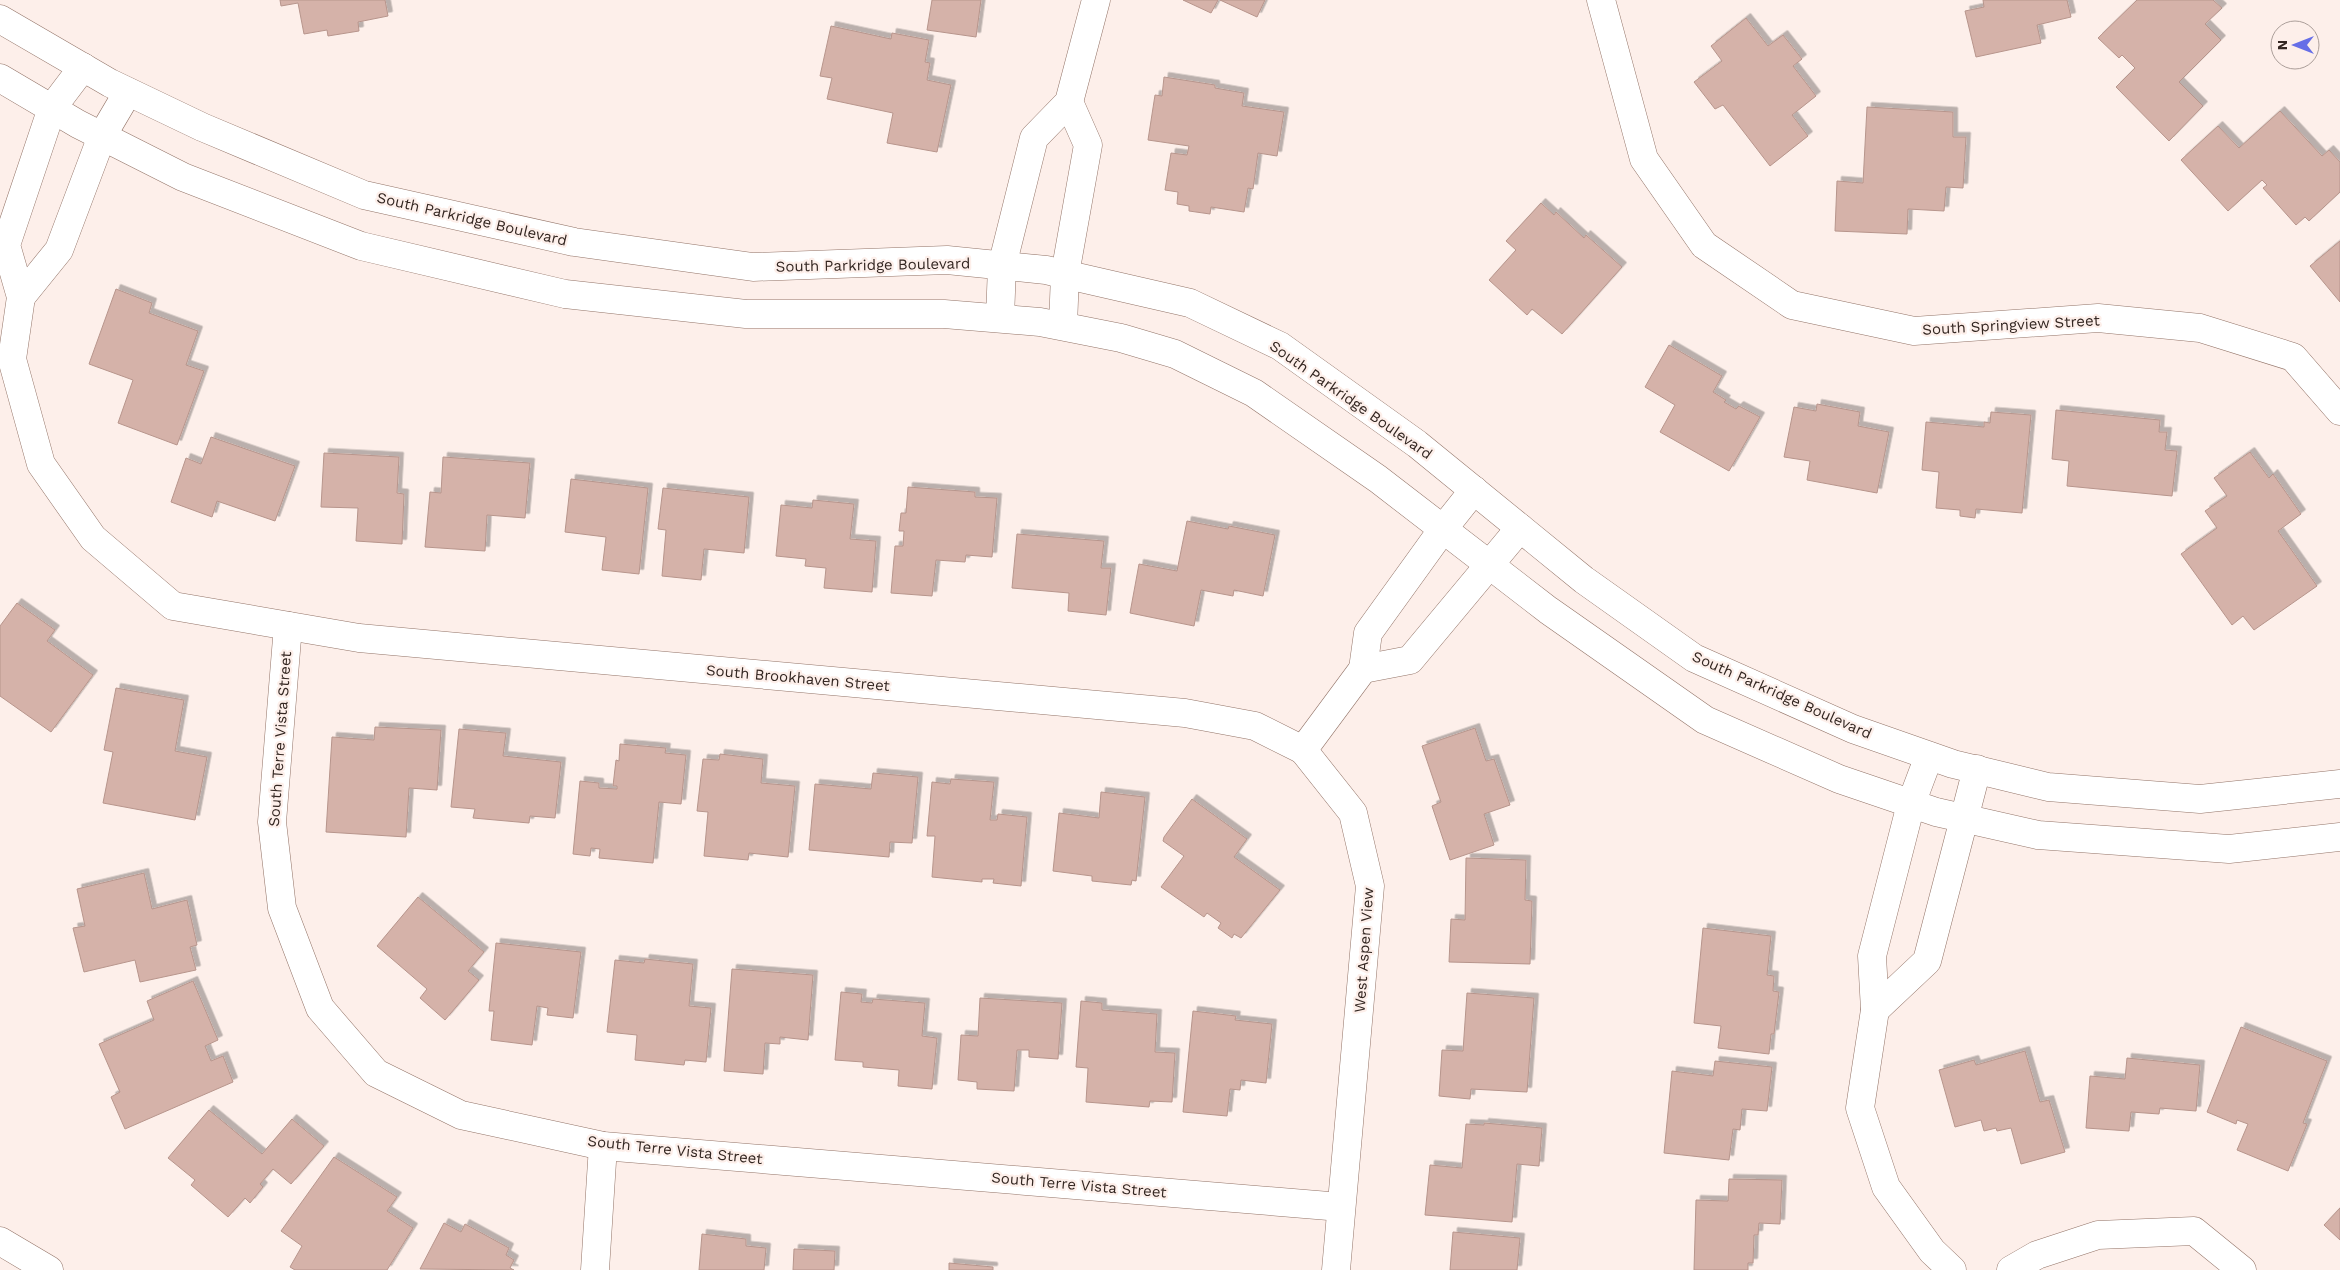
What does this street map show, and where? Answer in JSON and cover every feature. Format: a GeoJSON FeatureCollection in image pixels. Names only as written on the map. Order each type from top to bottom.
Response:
{"type":"FeatureCollection","features":[{"type":"Feature","properties":{"kind":"street"},"geometry":{"type":"LineString","coordinates":[[1000,318],[1002,266],[1034,138],[1069,102],[1096,0]]}},
{"type":"Feature","properties":{"kind":"street","name":"South Springview Street"},"geometry":{"type":"LineString","coordinates":[[1601,0],[1644,159],[1704,245],[1792,305],[1914,331],[2098,318],[2200,328],[2293,357],[2340,411]]}},
{"type":"Feature","properties":{"kind":"street","name":"South Parkridge Boulevard"},"geometry":{"type":"LineString","coordinates":[[0,19],[128,92],[202,127],[364,195],[574,242],[753,266],[947,260],[1065,274],[1190,303],[1280,346],[1417,444],[1584,580],[1694,658],[1853,730],[1929,756],[2048,787],[2200,798],[2340,784]]}},
{"type":"Feature","properties":{"kind":"street"},"geometry":{"type":"LineString","coordinates":[[21,298],[6,245],[52,108],[82,67]]}},
{"type":"Feature","properties":{"kind":"street"},"geometry":{"type":"LineString","coordinates":[[0,78],[102,136],[182,177],[361,246],[565,294],[746,314],[944,314],[1000,318],[1063,326],[1121,338],[1175,354],[1254,393],[1378,479],[1548,610],[1706,720],[1839,780],[1911,804],[2038,835],[2229,849],[2340,837]]}},
{"type":"Feature","properties":{"kind":"street"},"geometry":{"type":"LineString","coordinates":[[21,298],[59,250],[102,136],[128,92]]}},
{"type":"Feature","properties":{"kind":"street"},"geometry":{"type":"LineString","coordinates":[[1063,326],[1065,274],[1088,145],[1069,102]]}},
{"type":"Feature","properties":{"kind":"street","name":"South Brookhaven Street"},"geometry":{"type":"LineString","coordinates":[[21,298],[12,359],[41,464],[93,538],[173,606],[359,638],[1185,713],[1255,726],[1303,750]]}},
{"type":"Feature","properties":{"kind":"street"},"geometry":{"type":"LineString","coordinates":[[1303,750],[1363,669],[1368,633],[1443,529],[1474,490]]}},
{"type":"Feature","properties":{"kind":"street"},"geometry":{"type":"LineString","coordinates":[[1363,669],[1410,660],[1520,528]]}},
{"type":"Feature","properties":{"kind":"street","name":"South Terre Vista Street"},"geometry":{"type":"LineString","coordinates":[[288,626],[272,822],[282,908],[320,1008],[376,1073],[461,1115],[603,1146],[1342,1207]]}},
{"type":"Feature","properties":{"kind":"street","name":"West Aspen View"},"geometry":{"type":"LineString","coordinates":[[1303,750],[1353,813],[1370,886],[1336,1270]]}},
{"type":"Feature","properties":{"kind":"street"},"geometry":{"type":"LineString","coordinates":[[1929,756],[1911,804],[1872,956],[1875,1010],[1860,1108],[1886,1187],[1932,1250],[1952,1270]]}},
{"type":"Feature","properties":{"kind":"street"},"geometry":{"type":"LineString","coordinates":[[1875,1010],[1927,961],[1977,770]]}},
{"type":"Feature","properties":{"kind":"street"},"geometry":{"type":"LineString","coordinates":[[595,1270],[603,1146]]}},
{"type":"Feature","properties":{"kind":"street"},"geometry":{"type":"LineString","coordinates":[[2011,1270],[2037,1255],[2098,1235],[2194,1230],[2242,1270]]}},
{"type":"Feature","properties":{"kind":"street"},"geometry":{"type":"LineString","coordinates":[[0,1241],[49,1270]]}},
{"type":"Feature","properties":{"kind":"building"},"geometry":{"type":"Polygon","coordinates":[[[280,0],[385,0],[388,16],[358,22],[359,31],[328,36],[327,30],[304,34],[298,3],[281,6],[280,0]]]}},
{"type":"Feature","properties":{"kind":"building"},"geometry":{"type":"Polygon","coordinates":[[[932,0],[981,0],[976,37],[927,30],[932,0]]]}},
{"type":"Feature","properties":{"kind":"building"},"geometry":{"type":"Polygon","coordinates":[[[1183,0],[1218,0],[1211,13],[1183,0]]]}},
{"type":"Feature","properties":{"kind":"building"},"geometry":{"type":"Polygon","coordinates":[[[1220,0],[1265,0],[1257,17],[1220,0]]]}},
{"type":"Feature","properties":{"kind":"building"},"geometry":{"type":"Polygon","coordinates":[[[1983,0],[2067,0],[2071,17],[2037,25],[2041,43],[1976,57],[1965,11],[1984,7],[1983,0]]]}},
{"type":"Feature","properties":{"kind":"building"},"geometry":{"type":"Polygon","coordinates":[[[2137,0],[2213,0],[2222,8],[2205,24],[2221,40],[2179,82],[2203,106],[2169,141],[2116,87],[2135,68],[2122,55],[2119,58],[2098,38],[2137,0]]]}},
{"type":"Feature","properties":{"kind":"building"},"geometry":{"type":"Polygon","coordinates":[[[1746,18],[1768,46],[1783,35],[1802,59],[1793,66],[1816,96],[1792,115],[1808,136],[1770,166],[1723,105],[1715,109],[1694,82],[1722,61],[1711,46],[1746,18]]]}},
{"type":"Feature","properties":{"kind":"building"},"geometry":{"type":"Polygon","coordinates":[[[831,26],[891,39],[892,33],[929,40],[925,62],[930,63],[927,80],[951,85],[937,152],[887,143],[893,113],[827,99],[832,78],[820,76],[831,26]]]}},
{"type":"Feature","properties":{"kind":"building"},"geometry":{"type":"Polygon","coordinates":[[[1164,77],[1215,85],[1215,88],[1244,93],[1242,106],[1284,112],[1277,156],[1258,153],[1253,189],[1248,188],[1244,212],[1211,207],[1210,214],[1189,211],[1189,206],[1177,204],[1178,192],[1165,190],[1171,153],[1187,155],[1189,146],[1148,140],[1155,95],[1162,96],[1164,77]]]}},
{"type":"Feature","properties":{"kind":"building"},"geometry":{"type":"Polygon","coordinates":[[[1867,107],[1953,112],[1953,137],[1966,137],[1963,188],[1946,187],[1944,211],[1908,209],[1907,234],[1835,231],[1837,181],[1863,183],[1867,107]]]}},
{"type":"Feature","properties":{"kind":"building"},"geometry":{"type":"Polygon","coordinates":[[[2280,111],[2322,156],[2329,150],[2340,162],[2340,192],[2309,221],[2305,217],[2296,225],[2263,188],[2267,185],[2262,180],[2228,211],[2181,160],[2218,126],[2239,148],[2280,111]]]}},
{"type":"Feature","properties":{"kind":"building"},"geometry":{"type":"Polygon","coordinates":[[[1541,203],[1554,215],[1556,212],[1584,238],[1586,235],[1622,267],[1562,334],[1532,309],[1527,315],[1489,280],[1516,250],[1506,241],[1541,203]]]}},
{"type":"Feature","properties":{"kind":"building"},"geometry":{"type":"Polygon","coordinates":[[[2340,241],[2340,302],[2310,266],[2340,241]]]}},
{"type":"Feature","properties":{"kind":"building"},"geometry":{"type":"Polygon","coordinates":[[[116,289],[152,303],[149,313],[198,331],[186,365],[204,371],[177,445],[118,423],[133,380],[89,364],[116,289]]]}},
{"type":"Feature","properties":{"kind":"building"},"geometry":{"type":"Polygon","coordinates":[[[1669,345],[1722,376],[1713,392],[1726,400],[1724,402],[1736,409],[1739,406],[1760,417],[1729,471],[1660,432],[1675,405],[1645,387],[1669,345]]]}},
{"type":"Feature","properties":{"kind":"building"},"geometry":{"type":"Polygon","coordinates":[[[1817,404],[1860,412],[1858,426],[1889,432],[1877,493],[1807,480],[1810,461],[1784,457],[1794,407],[1816,411],[1817,404]]]}},
{"type":"Feature","properties":{"kind":"building"},"geometry":{"type":"Polygon","coordinates":[[[2056,410],[2160,420],[2159,432],[2167,432],[2165,450],[2177,451],[2172,496],[2067,486],[2069,461],[2052,459],[2056,410]]]}},
{"type":"Feature","properties":{"kind":"building"},"geometry":{"type":"Polygon","coordinates":[[[1991,412],[2031,415],[2022,513],[1976,509],[1975,518],[1960,516],[1960,510],[1936,508],[1939,472],[1922,470],[1926,422],[1984,427],[1984,422],[1990,423],[1991,412]]]}},
{"type":"Feature","properties":{"kind":"building"},"geometry":{"type":"Polygon","coordinates":[[[211,437],[295,466],[275,521],[217,501],[212,517],[171,502],[186,458],[201,464],[211,437]]]}},
{"type":"Feature","properties":{"kind":"building"},"geometry":{"type":"Polygon","coordinates":[[[2250,452],[2269,478],[2273,474],[2301,514],[2278,531],[2317,586],[2254,630],[2243,616],[2232,625],[2181,554],[2217,528],[2205,511],[2227,496],[2214,478],[2250,452]]]}},
{"type":"Feature","properties":{"kind":"building"},"geometry":{"type":"Polygon","coordinates":[[[324,453],[399,457],[397,493],[404,494],[402,544],[356,541],[358,508],[321,507],[324,453]]]}},
{"type":"Feature","properties":{"kind":"building"},"geometry":{"type":"Polygon","coordinates":[[[443,457],[530,463],[525,518],[487,515],[485,551],[425,547],[430,492],[441,493],[443,457]]]}},
{"type":"Feature","properties":{"kind":"building"},"geometry":{"type":"Polygon","coordinates":[[[571,479],[648,488],[639,574],[602,570],[606,537],[565,532],[571,479]]]}},
{"type":"Feature","properties":{"kind":"building"},"geometry":{"type":"Polygon","coordinates":[[[908,487],[975,492],[975,497],[997,498],[992,557],[966,555],[965,562],[936,560],[932,596],[891,593],[895,546],[903,546],[904,531],[899,531],[901,513],[906,513],[908,487]]]}},
{"type":"Feature","properties":{"kind":"building"},"geometry":{"type":"Polygon","coordinates":[[[663,488],[749,497],[744,553],[704,549],[701,580],[662,576],[666,530],[658,529],[663,488]]]}},
{"type":"Feature","properties":{"kind":"building"},"geometry":{"type":"Polygon","coordinates":[[[813,500],[854,504],[850,539],[876,541],[872,592],[824,588],[826,568],[805,566],[806,559],[776,556],[781,505],[812,508],[813,500]]]}},
{"type":"Feature","properties":{"kind":"building"},"geometry":{"type":"Polygon","coordinates":[[[1187,521],[1228,529],[1229,526],[1275,535],[1263,596],[1234,590],[1233,596],[1201,590],[1194,626],[1130,613],[1139,564],[1177,571],[1187,521]]]}},
{"type":"Feature","properties":{"kind":"building"},"geometry":{"type":"Polygon","coordinates":[[[1017,534],[1104,541],[1101,568],[1111,568],[1106,615],[1068,611],[1069,593],[1012,588],[1017,534]]]}},
{"type":"Feature","properties":{"kind":"building"},"geometry":{"type":"Polygon","coordinates":[[[17,603],[55,630],[47,641],[93,675],[51,732],[0,696],[0,626],[17,603]]]}},
{"type":"Feature","properties":{"kind":"building"},"geometry":{"type":"Polygon","coordinates":[[[116,688],[184,700],[175,751],[207,757],[195,820],[103,803],[113,752],[104,750],[116,688]]]}},
{"type":"Feature","properties":{"kind":"building"},"geometry":{"type":"Polygon","coordinates":[[[375,727],[441,730],[437,790],[409,788],[406,837],[326,832],[332,737],[374,740],[375,727]]]}},
{"type":"Feature","properties":{"kind":"building"},"geometry":{"type":"Polygon","coordinates":[[[1475,728],[1486,761],[1494,759],[1510,805],[1484,814],[1494,845],[1450,860],[1432,806],[1441,802],[1422,746],[1475,728]]]}},
{"type":"Feature","properties":{"kind":"building"},"geometry":{"type":"Polygon","coordinates":[[[459,729],[506,733],[503,756],[561,762],[555,818],[530,816],[529,823],[473,818],[475,809],[451,807],[459,729]]]}},
{"type":"Feature","properties":{"kind":"building"},"geometry":{"type":"Polygon","coordinates":[[[620,744],[666,748],[665,753],[686,755],[681,804],[659,802],[653,863],[599,858],[600,849],[591,848],[590,856],[573,854],[580,781],[599,783],[599,788],[617,789],[617,786],[613,786],[616,760],[619,761],[620,744]]]}},
{"type":"Feature","properties":{"kind":"building"},"geometry":{"type":"Polygon","coordinates":[[[720,754],[763,759],[761,783],[795,786],[788,857],[749,853],[748,860],[704,856],[708,812],[697,811],[703,759],[719,760],[720,754]]]}},
{"type":"Feature","properties":{"kind":"building"},"geometry":{"type":"Polygon","coordinates":[[[873,773],[918,777],[912,843],[890,842],[889,857],[809,850],[815,784],[871,789],[873,773]]]}},
{"type":"Feature","properties":{"kind":"building"},"geometry":{"type":"Polygon","coordinates":[[[951,779],[994,782],[990,820],[997,820],[998,814],[1027,817],[1021,886],[993,883],[994,879],[982,879],[982,882],[932,877],[935,836],[927,836],[932,782],[950,784],[951,779]]]}},
{"type":"Feature","properties":{"kind":"building"},"geometry":{"type":"Polygon","coordinates":[[[1101,792],[1145,797],[1136,881],[1132,880],[1131,885],[1092,881],[1092,876],[1053,871],[1059,813],[1099,818],[1101,792]]]}},
{"type":"Feature","properties":{"kind":"building"},"geometry":{"type":"Polygon","coordinates":[[[1192,799],[1247,839],[1234,857],[1280,890],[1241,938],[1234,934],[1232,938],[1218,928],[1221,923],[1207,913],[1204,917],[1161,887],[1184,856],[1163,841],[1164,837],[1192,799]]]}},
{"type":"Feature","properties":{"kind":"building"},"geometry":{"type":"Polygon","coordinates":[[[1466,858],[1526,860],[1525,900],[1532,901],[1530,964],[1449,962],[1451,919],[1465,920],[1466,858]]]}},
{"type":"Feature","properties":{"kind":"building"},"geometry":{"type":"Polygon","coordinates":[[[144,873],[152,909],[187,900],[197,945],[190,947],[196,970],[140,982],[135,960],[84,972],[73,928],[85,926],[77,889],[144,873]]]}},
{"type":"Feature","properties":{"kind":"building"},"geometry":{"type":"Polygon","coordinates":[[[418,897],[484,952],[468,971],[479,980],[445,1020],[420,998],[427,989],[377,946],[418,897]]]}},
{"type":"Feature","properties":{"kind":"building"},"geometry":{"type":"Polygon","coordinates":[[[1703,928],[1771,936],[1767,975],[1774,976],[1773,991],[1779,992],[1774,1034],[1771,1034],[1769,1054],[1718,1048],[1721,1026],[1694,1023],[1703,928]]]}},
{"type":"Feature","properties":{"kind":"building"},"geometry":{"type":"Polygon","coordinates":[[[496,943],[581,952],[573,1018],[547,1015],[548,1008],[537,1006],[532,1045],[491,1040],[494,1011],[489,1011],[496,943]]]}},
{"type":"Feature","properties":{"kind":"building"},"geometry":{"type":"Polygon","coordinates":[[[645,959],[693,964],[689,1006],[711,1008],[706,1062],[685,1060],[684,1065],[635,1060],[637,1035],[607,1032],[615,960],[644,963],[645,959]]]}},
{"type":"Feature","properties":{"kind":"building"},"geometry":{"type":"Polygon","coordinates":[[[732,969],[813,975],[808,1040],[780,1037],[780,1044],[765,1043],[763,1074],[724,1071],[732,969]]]}},
{"type":"Feature","properties":{"kind":"building"},"geometry":{"type":"Polygon","coordinates":[[[193,981],[218,1040],[205,1046],[211,1061],[223,1056],[233,1082],[125,1129],[111,1097],[120,1092],[99,1044],[154,1020],[147,1001],[193,981]]]}},
{"type":"Feature","properties":{"kind":"building"},"geometry":{"type":"Polygon","coordinates":[[[841,992],[862,994],[861,1002],[872,1003],[873,999],[925,1003],[922,1036],[937,1038],[932,1089],[898,1086],[899,1070],[863,1067],[863,1062],[835,1060],[841,992]]]}},
{"type":"Feature","properties":{"kind":"building"},"geometry":{"type":"Polygon","coordinates":[[[1467,993],[1534,998],[1527,1092],[1471,1089],[1470,1099],[1439,1096],[1442,1050],[1463,1051],[1467,993]]]}},
{"type":"Feature","properties":{"kind":"building"},"geometry":{"type":"Polygon","coordinates":[[[980,998],[1062,1003],[1058,1059],[1029,1057],[1029,1050],[1017,1050],[1014,1091],[977,1089],[977,1082],[958,1080],[961,1035],[978,1036],[980,998]]]}},
{"type":"Feature","properties":{"kind":"building"},"geometry":{"type":"Polygon","coordinates":[[[1081,1001],[1102,1003],[1102,1010],[1157,1014],[1155,1052],[1175,1053],[1172,1102],[1150,1101],[1149,1107],[1086,1102],[1088,1068],[1076,1067],[1081,1001]]]}},
{"type":"Feature","properties":{"kind":"building"},"geometry":{"type":"Polygon","coordinates":[[[1193,1011],[1236,1016],[1235,1020],[1272,1024],[1266,1083],[1241,1080],[1240,1090],[1230,1089],[1227,1116],[1183,1112],[1193,1011]]]}},
{"type":"Feature","properties":{"kind":"building"},"geometry":{"type":"Polygon","coordinates":[[[2241,1027],[2327,1061],[2303,1123],[2307,1124],[2288,1171],[2237,1150],[2248,1124],[2237,1120],[2236,1124],[2207,1112],[2241,1027]]]}},
{"type":"Feature","properties":{"kind":"building"},"geometry":{"type":"Polygon","coordinates":[[[2025,1051],[2040,1102],[2049,1100],[2065,1152],[2021,1164],[2011,1128],[1997,1131],[1996,1128],[1984,1131],[1981,1120],[1955,1127],[1939,1070],[1974,1060],[1976,1065],[2025,1051]]]}},
{"type":"Feature","properties":{"kind":"building"},"geometry":{"type":"Polygon","coordinates":[[[2127,1058],[2200,1065],[2196,1111],[2160,1108],[2159,1114],[2131,1112],[2129,1131],[2086,1128],[2090,1076],[2125,1079],[2127,1058]]]}},
{"type":"Feature","properties":{"kind":"building"},"geometry":{"type":"Polygon","coordinates":[[[1715,1061],[1772,1067],[1767,1111],[1742,1109],[1740,1130],[1733,1129],[1729,1160],[1664,1153],[1672,1071],[1713,1076],[1715,1061]]]}},
{"type":"Feature","properties":{"kind":"building"},"geometry":{"type":"Polygon","coordinates":[[[209,1110],[262,1154],[292,1119],[324,1146],[291,1184],[273,1169],[260,1184],[263,1187],[250,1203],[245,1198],[228,1217],[191,1185],[195,1180],[168,1158],[209,1110]]]}},
{"type":"Feature","properties":{"kind":"building"},"geometry":{"type":"Polygon","coordinates":[[[1484,1123],[1542,1128],[1539,1166],[1517,1164],[1512,1222],[1425,1215],[1430,1165],[1462,1168],[1466,1124],[1484,1125],[1484,1123]]]}},
{"type":"Feature","properties":{"kind":"building"},"geometry":{"type":"Polygon","coordinates":[[[334,1157],[397,1197],[387,1211],[413,1228],[387,1270],[295,1270],[290,1267],[302,1246],[281,1231],[334,1157]]]}},
{"type":"Feature","properties":{"kind":"building"},"geometry":{"type":"Polygon","coordinates":[[[1729,1179],[1782,1180],[1780,1224],[1759,1223],[1758,1235],[1754,1235],[1753,1263],[1748,1263],[1748,1270],[1694,1270],[1696,1200],[1728,1201],[1729,1179]]]}},
{"type":"Feature","properties":{"kind":"building"},"geometry":{"type":"Polygon","coordinates":[[[2340,1208],[2340,1240],[2324,1225],[2340,1208]]]}},
{"type":"Feature","properties":{"kind":"building"},"geometry":{"type":"Polygon","coordinates":[[[444,1223],[461,1232],[465,1224],[509,1248],[506,1255],[514,1260],[510,1268],[514,1270],[420,1269],[444,1223]]]}},
{"type":"Feature","properties":{"kind":"building"},"geometry":{"type":"Polygon","coordinates":[[[1453,1232],[1520,1238],[1517,1270],[1450,1270],[1453,1232]]]}},
{"type":"Feature","properties":{"kind":"building"},"geometry":{"type":"Polygon","coordinates":[[[702,1234],[746,1239],[746,1246],[766,1248],[764,1270],[699,1270],[702,1234]]]}},
{"type":"Feature","properties":{"kind":"building"},"geometry":{"type":"Polygon","coordinates":[[[794,1249],[835,1251],[834,1270],[793,1270],[794,1249]]]}},
{"type":"Feature","properties":{"kind":"building"},"geometry":{"type":"Polygon","coordinates":[[[949,1263],[993,1267],[993,1270],[949,1270],[949,1263]]]}}]}
